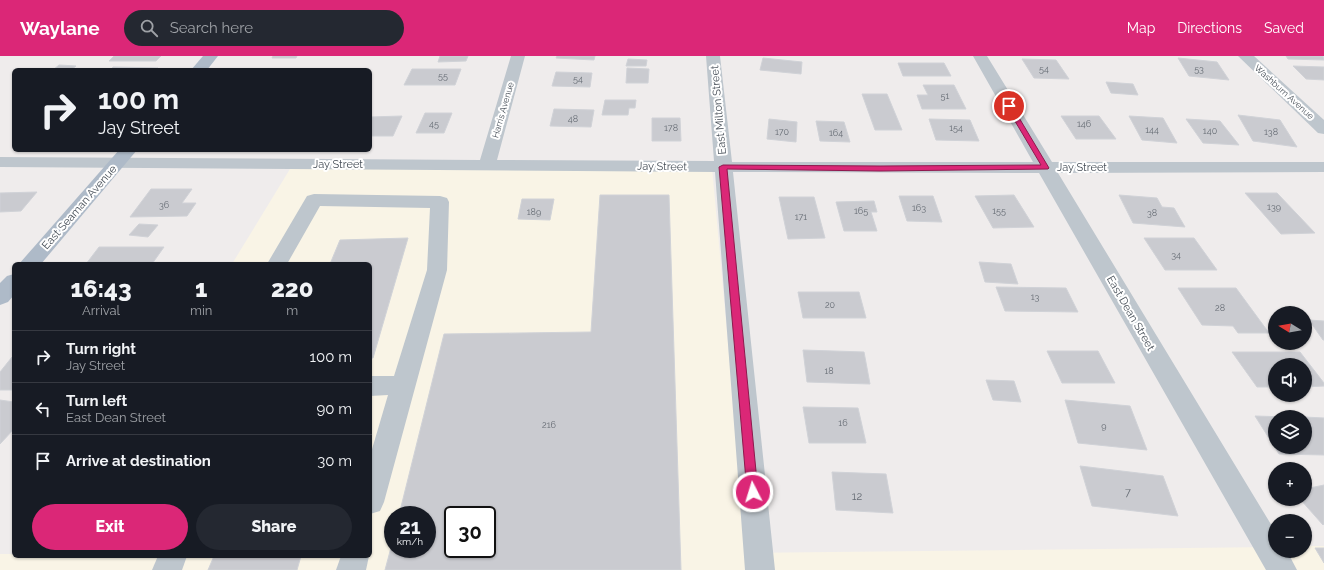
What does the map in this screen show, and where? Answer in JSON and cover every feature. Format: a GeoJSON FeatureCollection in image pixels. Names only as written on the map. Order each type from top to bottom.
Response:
{"type":"FeatureCollection","features":[{"type":"Feature","properties":{"kind":"main road"},"geometry":{"type":"LineString","coordinates":[[201,68],[211,56]]}},
{"type":"Feature","properties":{"kind":"main road","name":"East Seaman Avenue"},"geometry":{"type":"LineString","coordinates":[[31,262],[123,156]]}},
{"type":"Feature","properties":{"kind":"main road"},"geometry":{"type":"LineString","coordinates":[[0,297],[12,283]]}},
{"type":"Feature","properties":{"kind":"street","name":"Harris Avenue"},"geometry":{"type":"LineString","coordinates":[[487,165],[518,56]]}},
{"type":"Feature","properties":{"kind":"street","name":"East Milton Street"},"geometry":{"type":"LineString","coordinates":[[713,56],[760,570]]}},
{"type":"Feature","properties":{"kind":"street","name":"East Dean Street"},"geometry":{"type":"LineString","coordinates":[[980,56],[1282,570]]}},
{"type":"Feature","properties":{"kind":"street","name":"Washburn Avenue"},"geometry":{"type":"LineString","coordinates":[[1245,56],[1324,128]]}},
{"type":"Feature","properties":{"kind":"street","name":"Jay Street"},"geometry":{"type":"LineString","coordinates":[[0,162],[123,156],[487,165],[880,168],[1324,168]]}},
{"type":"Feature","properties":{"kind":"street"},"geometry":{"type":"LineString","coordinates":[[277,262],[314,200],[440,202],[437,270],[372,495]]}},
{"type":"Feature","properties":{"kind":"street"},"geometry":{"type":"LineString","coordinates":[[372,386],[403,385]]}},
{"type":"Feature","properties":{"kind":"street"},"geometry":{"type":"LineString","coordinates":[[167,570],[172,558]]}},
{"type":"Feature","properties":{"kind":"street"},"geometry":{"type":"LineString","coordinates":[[351,570],[354,558]]}},
{"type":"Feature","properties":{"kind":"shaded area"},"geometry":{"type":"Polygon","coordinates":[[[293,164],[712,167],[747,553],[1268,547],[1268,558],[1312,558],[1312,546],[1324,546],[1324,570],[0,570],[0,554],[12,554],[12,558],[372,558],[372,262],[233,262],[293,164]]]}},
{"type":"Feature","properties":{"kind":"building"},"geometry":{"type":"Polygon","coordinates":[[[114,56],[161,56],[156,61],[109,61],[114,56]]]}},
{"type":"Feature","properties":{"kind":"building"},"geometry":{"type":"Polygon","coordinates":[[[273,56],[297,56],[296,58],[272,58],[273,56]]]}},
{"type":"Feature","properties":{"kind":"building"},"geometry":{"type":"Polygon","coordinates":[[[440,56],[468,56],[466,61],[438,62],[440,56]]]}},
{"type":"Feature","properties":{"kind":"building"},"geometry":{"type":"Polygon","coordinates":[[[557,56],[595,56],[594,60],[556,58],[557,56]]]}},
{"type":"Feature","properties":{"kind":"building"},"geometry":{"type":"Polygon","coordinates":[[[1286,56],[1323,56],[1324,60],[1288,59],[1286,56]]]}},
{"type":"Feature","properties":{"kind":"building"},"geometry":{"type":"Polygon","coordinates":[[[763,58],[802,62],[801,74],[760,70],[763,58]]]}},
{"type":"Feature","properties":{"kind":"building"},"geometry":{"type":"Polygon","coordinates":[[[1178,58],[1217,62],[1229,80],[1189,76],[1178,58]]]}},
{"type":"Feature","properties":{"kind":"building"},"geometry":{"type":"Polygon","coordinates":[[[628,59],[647,60],[646,66],[626,66],[628,59]]]}},
{"type":"Feature","properties":{"kind":"building"},"geometry":{"type":"Polygon","coordinates":[[[1022,59],[1056,60],[1069,79],[1034,78],[1022,59]]]}},
{"type":"Feature","properties":{"kind":"building"},"geometry":{"type":"Polygon","coordinates":[[[898,63],[944,63],[951,76],[903,76],[898,63]]]}},
{"type":"Feature","properties":{"kind":"building"},"geometry":{"type":"Polygon","coordinates":[[[59,65],[76,66],[74,68],[55,68],[59,65]]]}},
{"type":"Feature","properties":{"kind":"building"},"geometry":{"type":"Polygon","coordinates":[[[1293,66],[1324,67],[1324,80],[1306,79],[1293,66]]]}},
{"type":"Feature","properties":{"kind":"building"},"geometry":{"type":"Polygon","coordinates":[[[113,67],[158,68],[112,68],[113,67]]]}},
{"type":"Feature","properties":{"kind":"building"},"geometry":{"type":"Polygon","coordinates":[[[627,68],[649,69],[648,83],[626,83],[627,68]]]}},
{"type":"Feature","properties":{"kind":"building"},"geometry":{"type":"Polygon","coordinates":[[[412,69],[461,69],[455,85],[404,85],[412,69]]]}},
{"type":"Feature","properties":{"kind":"building"},"geometry":{"type":"Polygon","coordinates":[[[556,72],[592,73],[590,87],[552,86],[556,72]]]}},
{"type":"Feature","properties":{"kind":"building"},"geometry":{"type":"Polygon","coordinates":[[[1106,82],[1133,84],[1138,95],[1111,93],[1106,82]]]}},
{"type":"Feature","properties":{"kind":"building"},"geometry":{"type":"Polygon","coordinates":[[[923,85],[954,85],[966,109],[922,109],[917,95],[928,95],[923,85]]]}},
{"type":"Feature","properties":{"kind":"building"},"geometry":{"type":"Polygon","coordinates":[[[862,94],[887,94],[902,130],[875,130],[862,94]]]}},
{"type":"Feature","properties":{"kind":"building"},"geometry":{"type":"Polygon","coordinates":[[[605,100],[636,100],[635,108],[629,108],[628,115],[602,115],[605,100]]]}},
{"type":"Feature","properties":{"kind":"building"},"geometry":{"type":"Polygon","coordinates":[[[554,109],[594,110],[591,127],[550,126],[554,109]]]}},
{"type":"Feature","properties":{"kind":"building"},"geometry":{"type":"Polygon","coordinates":[[[425,113],[452,113],[444,133],[416,133],[425,113]]]}},
{"type":"Feature","properties":{"kind":"building"},"geometry":{"type":"Polygon","coordinates":[[[1238,115],[1280,120],[1297,147],[1253,141],[1238,115]]]}},
{"type":"Feature","properties":{"kind":"building"},"geometry":{"type":"Polygon","coordinates":[[[402,116],[393,136],[372,136],[372,117],[402,116]]]}},
{"type":"Feature","properties":{"kind":"building"},"geometry":{"type":"Polygon","coordinates":[[[1061,116],[1099,116],[1116,139],[1076,139],[1061,116]]]}},
{"type":"Feature","properties":{"kind":"building"},"geometry":{"type":"Polygon","coordinates":[[[1129,116],[1163,118],[1177,143],[1142,140],[1129,116]]]}},
{"type":"Feature","properties":{"kind":"building"},"geometry":{"type":"Polygon","coordinates":[[[652,118],[680,118],[681,141],[652,141],[652,118]]]}},
{"type":"Feature","properties":{"kind":"building"},"geometry":{"type":"Polygon","coordinates":[[[769,119],[797,122],[796,142],[767,139],[769,119]]]}},
{"type":"Feature","properties":{"kind":"building"},"geometry":{"type":"Polygon","coordinates":[[[929,119],[970,120],[979,141],[936,140],[929,119]]]}},
{"type":"Feature","properties":{"kind":"building"},"geometry":{"type":"Polygon","coordinates":[[[1186,119],[1220,121],[1239,145],[1203,143],[1186,119]]]}},
{"type":"Feature","properties":{"kind":"building"},"geometry":{"type":"Polygon","coordinates":[[[816,121],[844,122],[850,142],[820,141],[816,121]]]}},
{"type":"Feature","properties":{"kind":"building"},"geometry":{"type":"Polygon","coordinates":[[[151,189],[192,189],[182,203],[196,203],[187,216],[130,217],[151,189]]]}},
{"type":"Feature","properties":{"kind":"building"},"geometry":{"type":"Polygon","coordinates":[[[37,192],[21,211],[0,212],[0,193],[37,192]]]}},
{"type":"Feature","properties":{"kind":"building"},"geometry":{"type":"Polygon","coordinates":[[[1245,193],[1277,193],[1315,233],[1281,234],[1245,193]]]}},
{"type":"Feature","properties":{"kind":"building"},"geometry":{"type":"Polygon","coordinates":[[[600,195],[669,195],[681,570],[385,570],[388,558],[436,558],[436,506],[401,506],[444,334],[591,332],[600,195]]]}},
{"type":"Feature","properties":{"kind":"building"},"geometry":{"type":"Polygon","coordinates":[[[1014,195],[1034,227],[993,228],[975,196],[1014,195]]]}},
{"type":"Feature","properties":{"kind":"building"},"geometry":{"type":"Polygon","coordinates":[[[1119,195],[1157,198],[1162,207],[1174,208],[1185,227],[1133,223],[1119,195]]]}},
{"type":"Feature","properties":{"kind":"building"},"geometry":{"type":"Polygon","coordinates":[[[899,196],[933,196],[942,222],[907,221],[899,196]]]}},
{"type":"Feature","properties":{"kind":"building"},"geometry":{"type":"Polygon","coordinates":[[[779,197],[814,197],[825,238],[788,239],[779,197]]]}},
{"type":"Feature","properties":{"kind":"building"},"geometry":{"type":"Polygon","coordinates":[[[522,199],[554,199],[550,220],[518,219],[522,199]]]}},
{"type":"Feature","properties":{"kind":"building"},"geometry":{"type":"Polygon","coordinates":[[[874,201],[877,212],[871,212],[877,231],[844,231],[836,202],[874,201]]]}},
{"type":"Feature","properties":{"kind":"building"},"geometry":{"type":"Polygon","coordinates":[[[139,224],[158,225],[148,237],[129,235],[139,224]]]}},
{"type":"Feature","properties":{"kind":"building"},"geometry":{"type":"Polygon","coordinates":[[[408,238],[373,358],[372,262],[331,262],[340,240],[408,238]]]}},
{"type":"Feature","properties":{"kind":"building"},"geometry":{"type":"Polygon","coordinates":[[[1144,238],[1194,238],[1217,270],[1165,270],[1144,238]]]}},
{"type":"Feature","properties":{"kind":"building"},"geometry":{"type":"Polygon","coordinates":[[[99,247],[164,247],[153,262],[88,262],[99,247]]]}},
{"type":"Feature","properties":{"kind":"building"},"geometry":{"type":"Polygon","coordinates":[[[979,262],[1011,264],[1018,284],[985,282],[979,262]]]}},
{"type":"Feature","properties":{"kind":"building"},"geometry":{"type":"Polygon","coordinates":[[[996,287],[1066,288],[1078,312],[1005,311],[996,287]]]}},
{"type":"Feature","properties":{"kind":"building"},"geometry":{"type":"Polygon","coordinates":[[[1178,288],[1236,288],[1268,333],[1238,333],[1233,326],[1202,325],[1178,288]]]}},
{"type":"Feature","properties":{"kind":"building"},"geometry":{"type":"Polygon","coordinates":[[[798,292],[859,292],[866,318],[803,318],[798,292]]]}},
{"type":"Feature","properties":{"kind":"building"},"geometry":{"type":"Polygon","coordinates":[[[1312,320],[1324,321],[1323,340],[1312,324],[1312,320]]]}},
{"type":"Feature","properties":{"kind":"building"},"geometry":{"type":"Polygon","coordinates":[[[803,350],[864,352],[870,384],[807,382],[803,350]]]}},
{"type":"Feature","properties":{"kind":"building"},"geometry":{"type":"Polygon","coordinates":[[[1047,351],[1098,351],[1115,383],[1062,383],[1047,351]]]}},
{"type":"Feature","properties":{"kind":"building"},"geometry":{"type":"Polygon","coordinates":[[[1232,352],[1300,352],[1305,358],[1268,358],[1268,387],[1257,387],[1232,352]]]}},
{"type":"Feature","properties":{"kind":"building"},"geometry":{"type":"Polygon","coordinates":[[[12,357],[12,390],[0,390],[0,372],[12,357]]]}},
{"type":"Feature","properties":{"kind":"building"},"geometry":{"type":"Polygon","coordinates":[[[1312,368],[1324,383],[1324,386],[1312,387],[1312,368]]]}},
{"type":"Feature","properties":{"kind":"building"},"geometry":{"type":"Polygon","coordinates":[[[986,380],[1014,381],[1021,402],[993,400],[986,380]]]}},
{"type":"Feature","properties":{"kind":"building"},"geometry":{"type":"Polygon","coordinates":[[[0,400],[12,402],[12,431],[0,444],[0,400]]]}},
{"type":"Feature","properties":{"kind":"building"},"geometry":{"type":"Polygon","coordinates":[[[1065,400],[1130,406],[1147,450],[1078,443],[1065,400]]]}},
{"type":"Feature","properties":{"kind":"building"},"geometry":{"type":"Polygon","coordinates":[[[803,407],[858,408],[866,443],[809,443],[803,407]]]}},
{"type":"Feature","properties":{"kind":"building"},"geometry":{"type":"Polygon","coordinates":[[[1255,416],[1268,416],[1268,437],[1255,416]]]}},
{"type":"Feature","properties":{"kind":"building"},"geometry":{"type":"Polygon","coordinates":[[[1312,417],[1324,418],[1324,455],[1279,454],[1312,454],[1312,417]]]}},
{"type":"Feature","properties":{"kind":"building"},"geometry":{"type":"Polygon","coordinates":[[[1080,466],[1163,476],[1178,516],[1092,506],[1080,466]]]}},
{"type":"Feature","properties":{"kind":"building"},"geometry":{"type":"Polygon","coordinates":[[[832,472],[886,474],[893,513],[836,510],[832,472]]]}},
{"type":"Feature","properties":{"kind":"building"},"geometry":{"type":"Polygon","coordinates":[[[1324,485],[1323,525],[1306,506],[1312,506],[1312,488],[1324,485]]]}},
{"type":"Feature","properties":{"kind":"building"},"geometry":{"type":"Polygon","coordinates":[[[1315,548],[1324,548],[1324,563],[1315,548]]]}},
{"type":"Feature","properties":{"kind":"building"},"geometry":{"type":"Polygon","coordinates":[[[213,558],[300,558],[297,570],[208,570],[213,558]]]}},
{"type":"Feature","properties":{"kind":"route"},"geometry":{"type":"LineString","coordinates":[[753,492],[723,167],[1046,168],[1009,106]]}}]}
